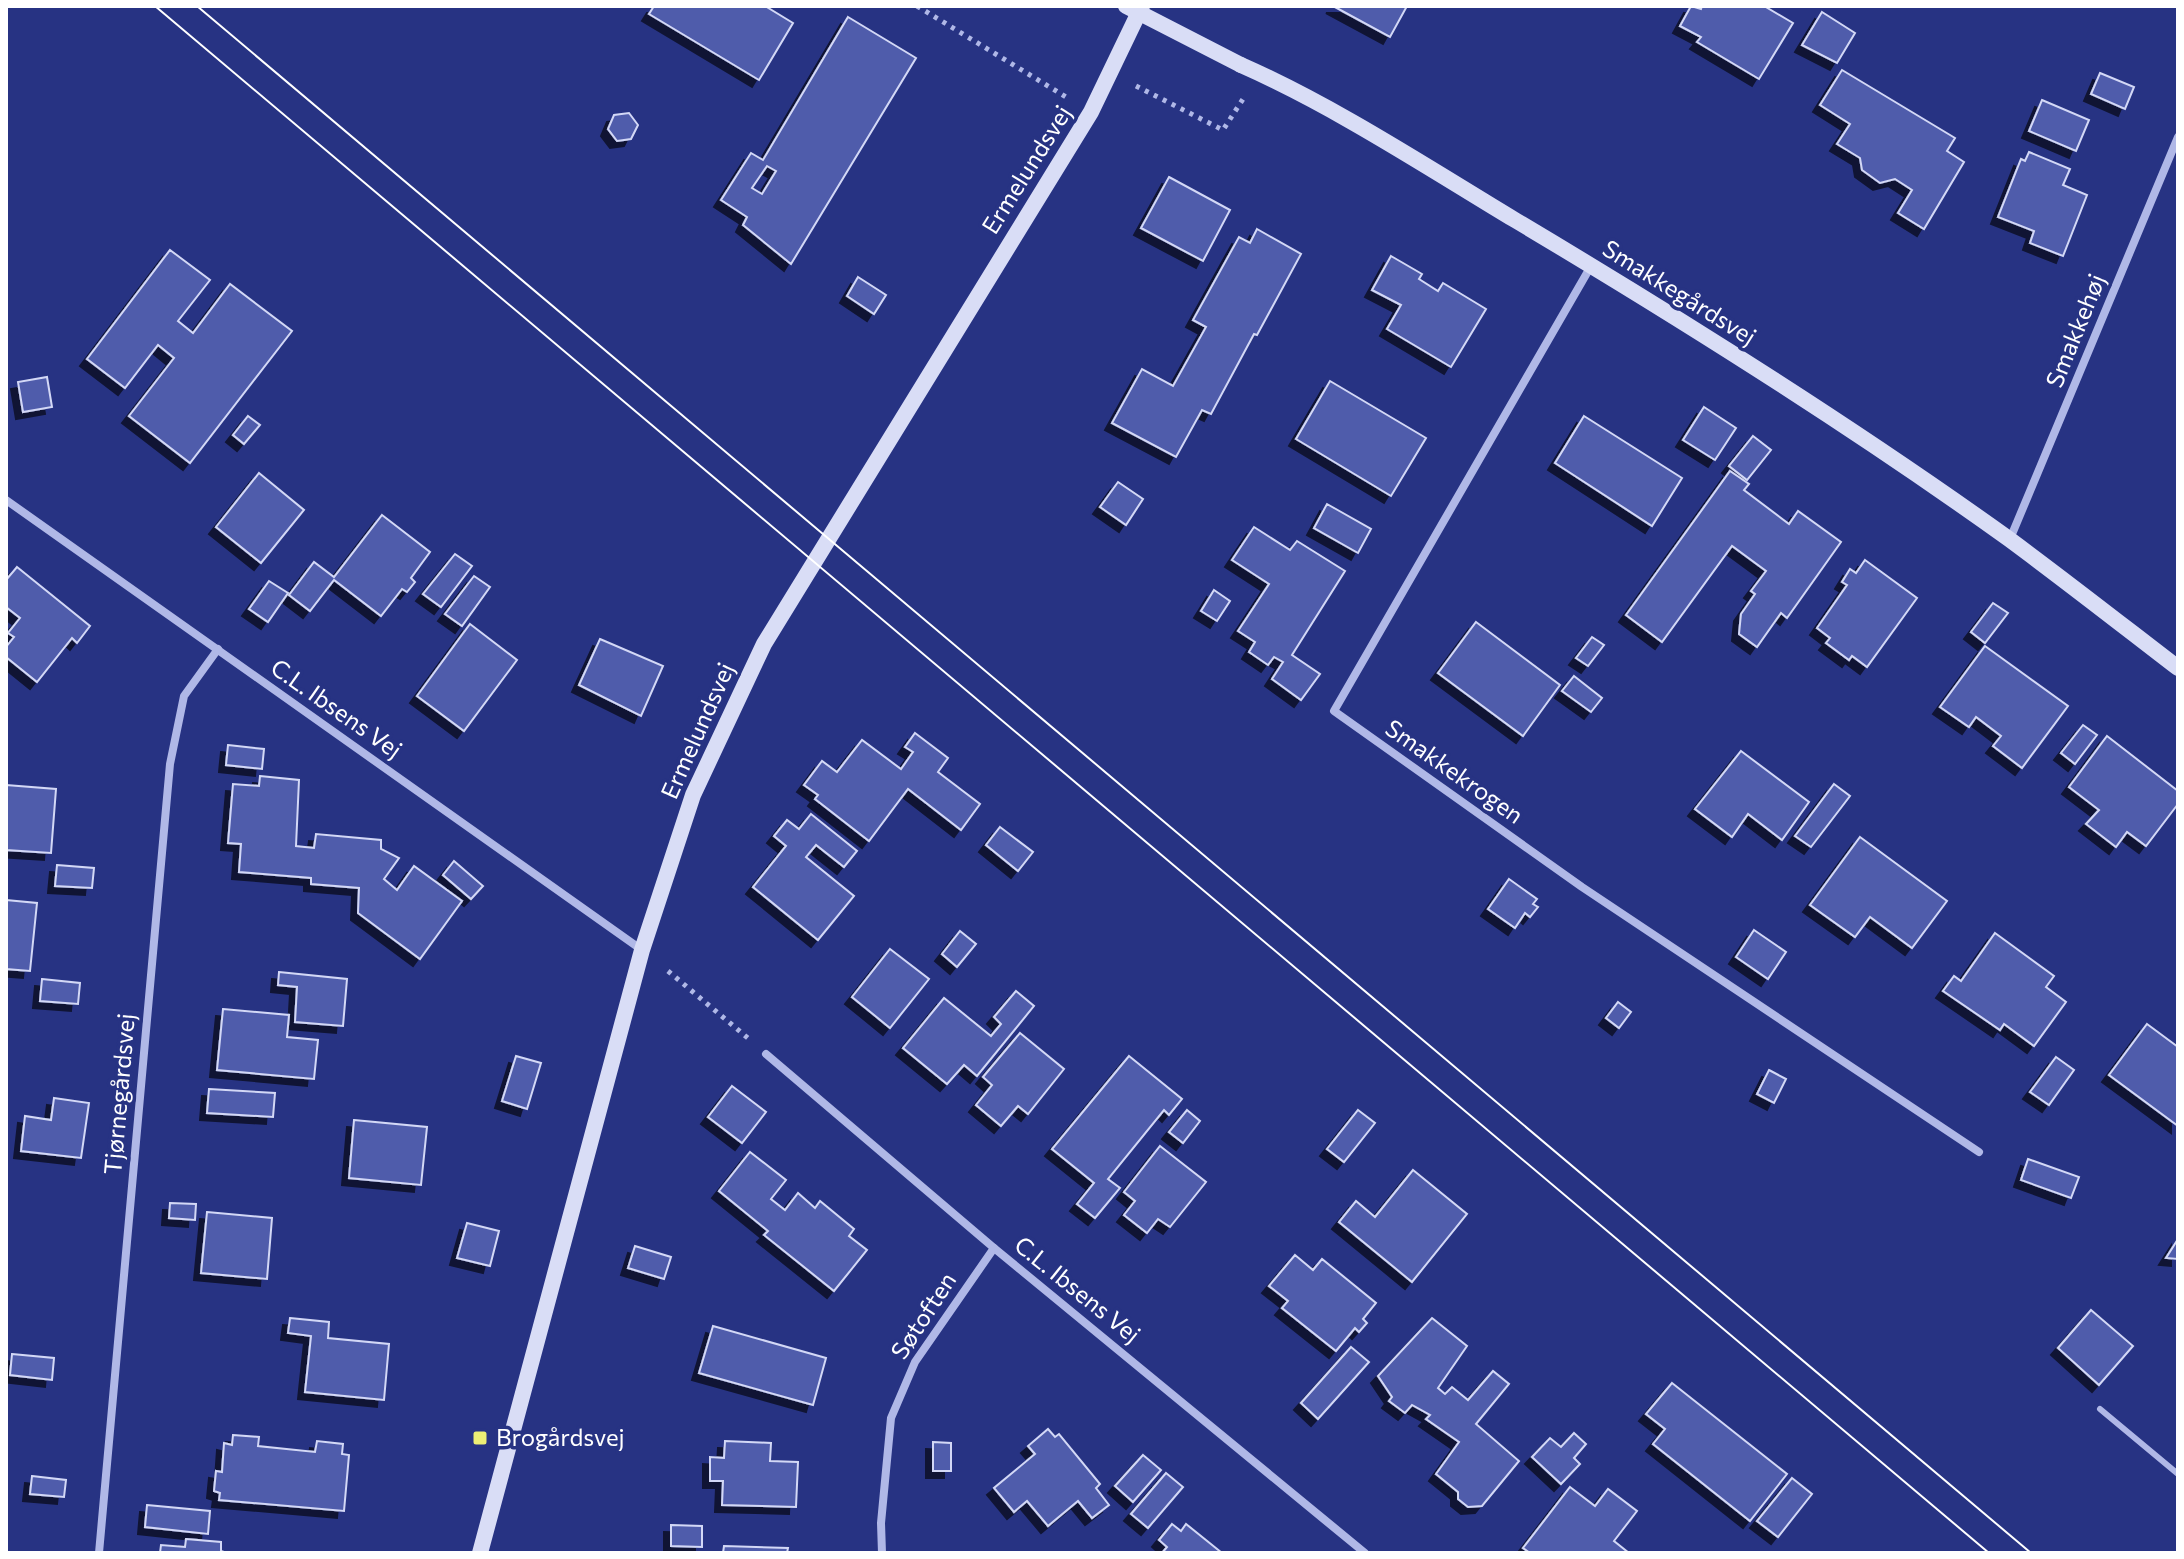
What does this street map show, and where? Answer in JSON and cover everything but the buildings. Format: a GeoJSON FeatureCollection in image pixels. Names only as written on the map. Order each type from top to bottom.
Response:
{"type":"FeatureCollection","features":[{"type":"Feature","properties":{"kind":"street","name":"Smakkegårdsvej"},"geometry":{"type":"LineString","coordinates":[[1126,6],[1260,73],[1364,130],[1592,266],[1802,399],[2009,540],[2178,668]]}},
{"type":"Feature","properties":{"kind":"street","name":"Ermelundsvej"},"geometry":{"type":"LineString","coordinates":[[480,1553],[642,950],[693,795],[764,644],[1091,112],[1142,6]]}},
{"type":"Feature","properties":{"kind":"street","name":"Smakkehøj"},"geometry":{"type":"LineString","coordinates":[[2009,540],[2178,137]]}},
{"type":"Feature","properties":{"kind":"street","name":"Smakkekrogen"},"geometry":{"type":"LineString","coordinates":[[1592,266],[1334,711],[1582,887],[1979,1152]]}},
{"type":"Feature","properties":{"kind":"street","name":"C.L. Ibsens Vej"},"geometry":{"type":"LineString","coordinates":[[6,500],[642,950]]}},
{"type":"Feature","properties":{"kind":"street","name":"Tjørnegårdsvej"},"geometry":{"type":"LineString","coordinates":[[99,1553],[170,764],[184,696],[218,649]]}},
{"type":"Feature","properties":{"kind":"street","name":"C.L. Ibsens Vej"},"geometry":{"type":"LineString","coordinates":[[766,1054],[994,1248],[1365,1553]]}},
{"type":"Feature","properties":{"kind":"street","name":"Søtoften"},"geometry":{"type":"LineString","coordinates":[[882,1553],[881,1523],[891,1418],[915,1362],[994,1248]]}},
{"type":"Feature","properties":{"kind":"lane"},"geometry":{"type":"LineString","coordinates":[[2100,1409],[2178,1474]]}},
{"type":"Feature","properties":{"kind":"path"},"geometry":{"type":"LineString","coordinates":[[917,6],[1091,112]]}},
{"type":"Feature","properties":{"kind":"path"},"geometry":{"type":"LineString","coordinates":[[1110,73],[1223,130],[1260,73]]}},
{"type":"Feature","properties":{"kind":"path"},"geometry":{"type":"LineString","coordinates":[[642,950],[766,1054]]}},
{"type":"Feature","properties":{"kind":"tram line"},"geometry":{"type":"LineString","coordinates":[[155,6],[1989,1553]]}},
{"type":"Feature","properties":{"kind":"tram line"},"geometry":{"type":"LineString","coordinates":[[197,6],[2031,1553]]}},
{"type":"Feature","properties":{"kind":"place","name":"Brogårdsvej"},"geometry":{"type":"Point","coordinates":[480,1438]}}]}
